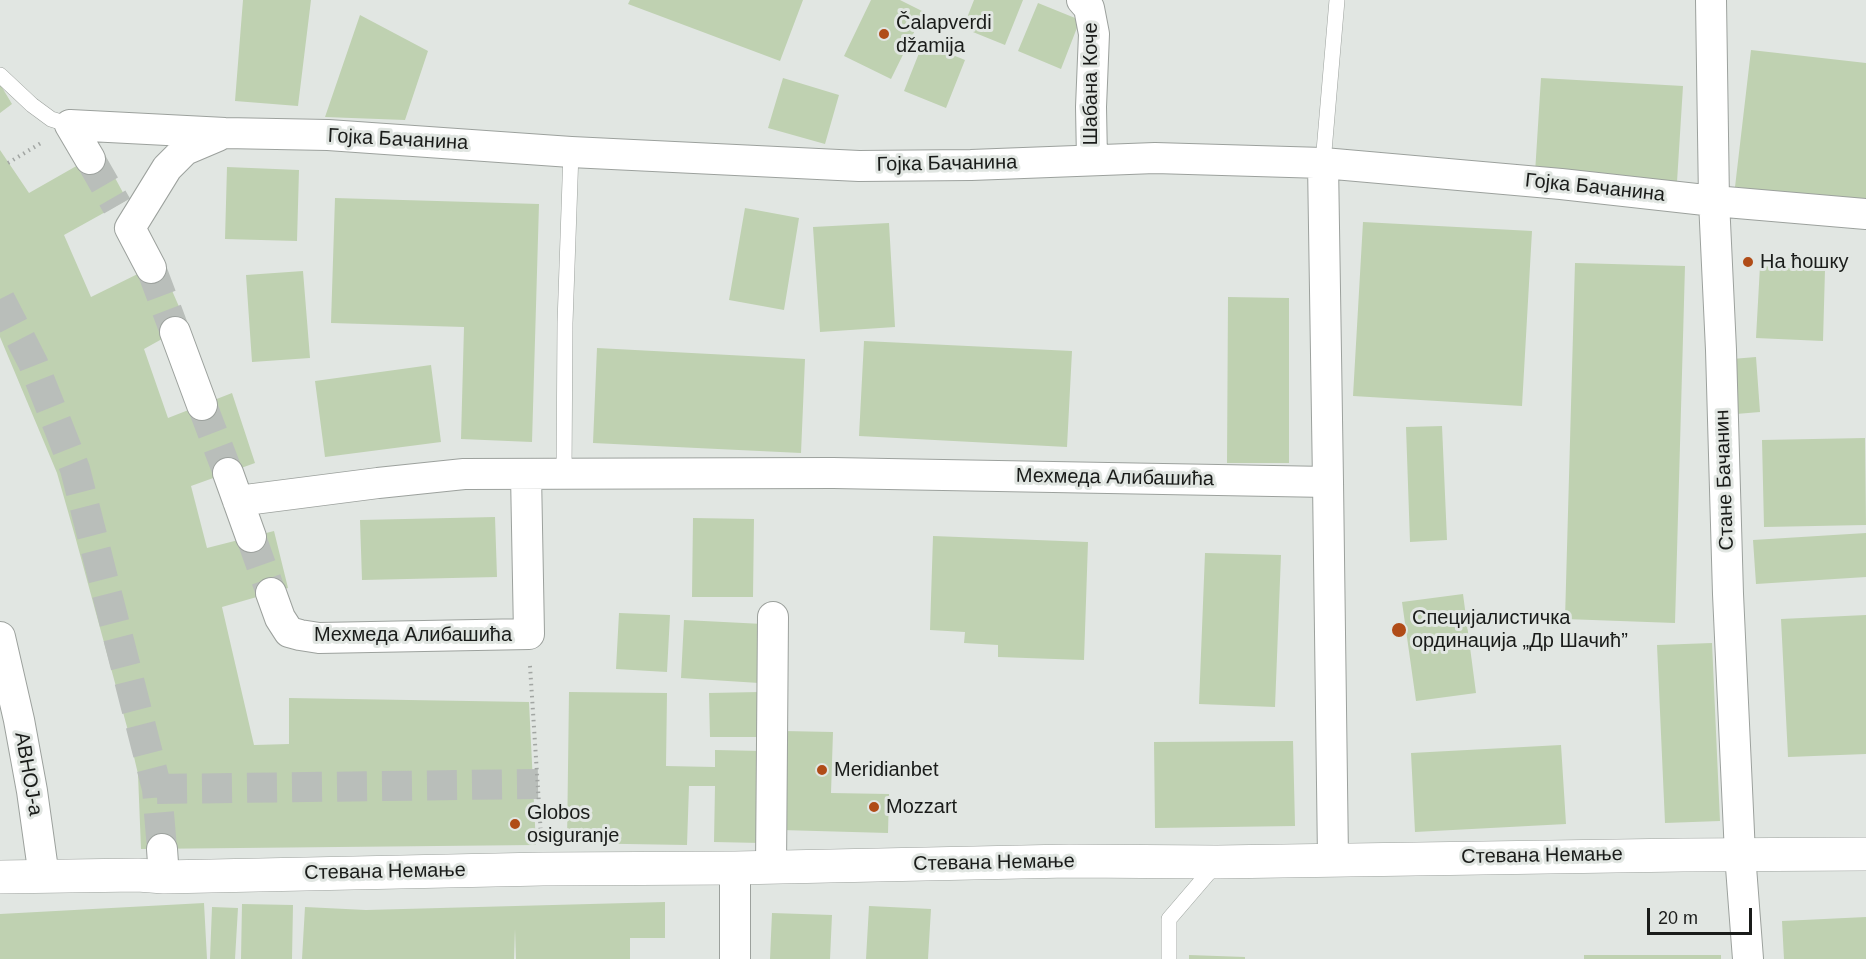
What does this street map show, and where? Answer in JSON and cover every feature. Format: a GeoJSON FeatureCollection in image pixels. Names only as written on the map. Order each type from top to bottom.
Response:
{"type":"FeatureCollection","features":[{"type":"Feature","properties":{"kind":"street","name":"Стане Бачанин"},"geometry":{"type":"LineString","coordinates":[[1711,0],[1714,201],[1728,594],[1740,854],[1748,959]]}},
{"type":"Feature","properties":{"kind":"street","name":"Шабана Коче"},"geometry":{"type":"LineString","coordinates":[[1090,3],[1094,34],[1091,108],[1092,160]]}},
{"type":"Feature","properties":{"kind":"street","name":"Гојка Бачанина"},"geometry":{"type":"LineString","coordinates":[[70,125],[339,136],[571,152],[859,166],[971,165],[1155,158],[1323,163],[1866,214]]}},
{"type":"Feature","properties":{"kind":"street"},"geometry":{"type":"LineString","coordinates":[[70,125],[90,159]]}},
{"type":"Feature","properties":{"kind":"street","name":"Гојка Бачанина"},"geometry":{"type":"LineString","coordinates":[[151,268],[124,217],[185,150],[225,133]]}},
{"type":"Feature","properties":{"kind":"street"},"geometry":{"type":"LineString","coordinates":[[1323,163],[1333,859]]}},
{"type":"Feature","properties":{"kind":"street"},"geometry":{"type":"LineString","coordinates":[[175,332],[202,405]]}},
{"type":"Feature","properties":{"kind":"street"},"geometry":{"type":"LineString","coordinates":[[228,473],[251,537]]}},
{"type":"Feature","properties":{"kind":"street","name":"Мехмеда Алибашића"},"geometry":{"type":"LineString","coordinates":[[238,501],[465,474],[833,473],[1328,482]]}},
{"type":"Feature","properties":{"kind":"street","name":"Мехмеда Алибашића"},"geometry":{"type":"LineString","coordinates":[[271,592],[280,618],[289,632],[300,635],[319,638],[529,634],[526,474]]}},
{"type":"Feature","properties":{"kind":"street"},"geometry":{"type":"LineString","coordinates":[[771,867],[773,617]]}},
{"type":"Feature","properties":{"kind":"street","name":"АВНОЈ-а"},"geometry":{"type":"LineString","coordinates":[[0,637],[19,720],[44,877]]}},
{"type":"Feature","properties":{"kind":"street","name":"Стевана Немање"},"geometry":{"type":"LineString","coordinates":[[0,877],[138,875],[163,863],[735,868],[1070,861],[1217,862],[1866,854]]}},
{"type":"Feature","properties":{"kind":"street"},"geometry":{"type":"LineString","coordinates":[[735,868],[735,959]]}},
{"type":"Feature","properties":{"kind":"lane"},"geometry":{"type":"LineString","coordinates":[[1323,163],[1337,0]]}},
{"type":"Feature","properties":{"kind":"lane"},"geometry":{"type":"LineString","coordinates":[[0,75],[32,105],[51,119],[70,125]]}},
{"type":"Feature","properties":{"kind":"lane"},"geometry":{"type":"LineString","coordinates":[[564,473],[565,323],[571,152]]}},
{"type":"Feature","properties":{"kind":"lane"},"geometry":{"type":"LineString","coordinates":[[1169,959],[1169,919],[1217,862]]}},
{"type":"Feature","properties":{"kind":"path"},"geometry":{"type":"LineString","coordinates":[[529,634],[543,868]]}},
{"type":"Feature","properties":{"kind":"building"},"geometry":{"type":"Polygon","coordinates":[[[243,0],[311,0],[298,106],[235,101],[243,0]]]}},
{"type":"Feature","properties":{"kind":"building"},"geometry":{"type":"Polygon","coordinates":[[[630,0],[803,0],[780,61],[628,4],[630,0]]]}},
{"type":"Feature","properties":{"kind":"building","name":"Čalapverdi džamija"},"geometry":{"type":"Polygon","coordinates":[[[871,0],[900,0],[924,12],[891,79],[844,56],[871,0]]]}},
{"type":"Feature","properties":{"kind":"building"},"geometry":{"type":"Polygon","coordinates":[[[974,0],[1023,0],[1005,45],[963,28],[974,0]]]}},
{"type":"Feature","properties":{"kind":"building"},"geometry":{"type":"Polygon","coordinates":[[[1038,3],[1080,20],[1061,69],[1018,51],[1038,3]]]}},
{"type":"Feature","properties":{"kind":"building"},"geometry":{"type":"Polygon","coordinates":[[[360,15],[428,51],[405,120],[325,117],[360,15]]]}},
{"type":"Feature","properties":{"kind":"building"},"geometry":{"type":"Polygon","coordinates":[[[923,43],[965,60],[946,108],[904,91],[923,43]]]}},
{"type":"Feature","properties":{"kind":"building"},"geometry":{"type":"Polygon","coordinates":[[[1751,50],[1866,63],[1866,202],[1735,187],[1751,50]]]}},
{"type":"Feature","properties":{"kind":"building"},"geometry":{"type":"Polygon","coordinates":[[[783,78],[839,95],[825,144],[768,128],[783,78]]]}},
{"type":"Feature","properties":{"kind":"building"},"geometry":{"type":"Polygon","coordinates":[[[1541,78],[1683,86],[1677,182],[1535,173],[1541,78]]]}},
{"type":"Feature","properties":{"kind":"building"},"geometry":{"type":"Polygon","coordinates":[[[0,84],[12,104],[0,113],[0,84]]]}},
{"type":"Feature","properties":{"kind":"building"},"geometry":{"type":"Polygon","coordinates":[[[0,150],[29,193],[101,152],[127,200],[64,235],[91,297],[160,263],[187,325],[144,349],[168,418],[232,393],[255,463],[191,486],[207,548],[274,531],[288,588],[222,607],[254,745],[289,744],[289,698],[529,702],[536,845],[141,849],[138,774],[75,536],[57,473],[0,337],[0,150]]]}},
{"type":"Feature","properties":{"kind":"building"},"geometry":{"type":"Polygon","coordinates":[[[227,167],[299,170],[297,241],[225,239],[227,167]]]}},
{"type":"Feature","properties":{"kind":"building"},"geometry":{"type":"Polygon","coordinates":[[[335,198],[539,204],[532,442],[461,439],[464,327],[331,323],[335,198]]]}},
{"type":"Feature","properties":{"kind":"building"},"geometry":{"type":"Polygon","coordinates":[[[745,208],[799,218],[784,310],[729,300],[745,208]]]}},
{"type":"Feature","properties":{"kind":"building"},"geometry":{"type":"Polygon","coordinates":[[[1363,222],[1532,231],[1522,406],[1353,396],[1363,222]]]}},
{"type":"Feature","properties":{"kind":"building"},"geometry":{"type":"Polygon","coordinates":[[[889,223],[895,327],[820,332],[813,227],[889,223]]]}},
{"type":"Feature","properties":{"kind":"building"},"geometry":{"type":"Polygon","coordinates":[[[1575,263],[1685,266],[1675,623],[1565,619],[1575,263]]]}},
{"type":"Feature","properties":{"kind":"building"},"geometry":{"type":"Polygon","coordinates":[[[1760,266],[1825,270],[1823,341],[1756,338],[1760,266]]]}},
{"type":"Feature","properties":{"kind":"building"},"geometry":{"type":"Polygon","coordinates":[[[303,271],[310,358],[252,362],[246,275],[303,271]]]}},
{"type":"Feature","properties":{"kind":"building"},"geometry":{"type":"Polygon","coordinates":[[[1228,297],[1289,298],[1289,463],[1227,463],[1228,297]]]}},
{"type":"Feature","properties":{"kind":"building"},"geometry":{"type":"Polygon","coordinates":[[[864,341],[1072,351],[1067,447],[859,436],[864,341]]]}},
{"type":"Feature","properties":{"kind":"building"},"geometry":{"type":"Polygon","coordinates":[[[597,348],[805,359],[801,453],[593,443],[597,348]]]}},
{"type":"Feature","properties":{"kind":"building"},"geometry":{"type":"Polygon","coordinates":[[[1756,357],[1760,412],[1736,414],[1732,359],[1756,357]]]}},
{"type":"Feature","properties":{"kind":"building"},"geometry":{"type":"Polygon","coordinates":[[[431,365],[441,442],[325,457],[315,381],[431,365]]]}},
{"type":"Feature","properties":{"kind":"building"},"geometry":{"type":"Polygon","coordinates":[[[1442,426],[1447,540],[1410,542],[1406,427],[1442,426]]]}},
{"type":"Feature","properties":{"kind":"building"},"geometry":{"type":"Polygon","coordinates":[[[1865,438],[1866,525],[1764,527],[1762,440],[1865,438]]]}},
{"type":"Feature","properties":{"kind":"building"},"geometry":{"type":"Polygon","coordinates":[[[495,517],[497,577],[362,580],[360,520],[495,517]]]}},
{"type":"Feature","properties":{"kind":"building"},"geometry":{"type":"Polygon","coordinates":[[[693,518],[754,519],[753,597],[692,597],[693,518]]]}},
{"type":"Feature","properties":{"kind":"building"},"geometry":{"type":"Polygon","coordinates":[[[1866,533],[1866,577],[1756,584],[1753,540],[1866,533]]]}},
{"type":"Feature","properties":{"kind":"building"},"geometry":{"type":"Polygon","coordinates":[[[933,536],[1088,542],[1084,660],[998,657],[998,645],[964,643],[965,632],[930,630],[933,536]]]}},
{"type":"Feature","properties":{"kind":"building"},"geometry":{"type":"Polygon","coordinates":[[[1205,553],[1281,555],[1275,707],[1199,704],[1205,553]]]}},
{"type":"Feature","properties":{"kind":"building"},"geometry":{"type":"Polygon","coordinates":[[[1463,594],[1476,693],[1416,701],[1402,602],[1463,594]]]}},
{"type":"Feature","properties":{"kind":"building"},"geometry":{"type":"Polygon","coordinates":[[[619,613],[670,615],[667,672],[616,669],[619,613]]]}},
{"type":"Feature","properties":{"kind":"building"},"geometry":{"type":"Polygon","coordinates":[[[1866,615],[1866,754],[1788,757],[1781,619],[1866,615]]]}},
{"type":"Feature","properties":{"kind":"building"},"geometry":{"type":"Polygon","coordinates":[[[684,620],[763,624],[759,683],[681,678],[684,620]]]}},
{"type":"Feature","properties":{"kind":"building"},"geometry":{"type":"Polygon","coordinates":[[[1712,643],[1720,821],[1665,823],[1657,645],[1712,643]]]}},
{"type":"Feature","properties":{"kind":"building"},"geometry":{"type":"Polygon","coordinates":[[[569,692],[667,693],[666,766],[715,767],[715,750],[762,751],[761,843],[714,842],[715,786],[689,786],[687,845],[567,843],[569,692]]]}},
{"type":"Feature","properties":{"kind":"building"},"geometry":{"type":"Polygon","coordinates":[[[759,692],[759,737],[710,737],[709,693],[759,692]]]}},
{"type":"Feature","properties":{"kind":"building"},"geometry":{"type":"Polygon","coordinates":[[[784,731],[833,732],[831,793],[889,794],[888,833],[781,830],[784,731]]]}},
{"type":"Feature","properties":{"kind":"building"},"geometry":{"type":"Polygon","coordinates":[[[1293,741],[1295,826],[1155,828],[1154,742],[1293,741]]]}},
{"type":"Feature","properties":{"kind":"building"},"geometry":{"type":"Polygon","coordinates":[[[1561,745],[1566,824],[1415,832],[1411,753],[1561,745]]]}},
{"type":"Feature","properties":{"kind":"building"},"geometry":{"type":"Polygon","coordinates":[[[665,902],[665,938],[630,938],[630,959],[516,959],[515,929],[514,959],[302,959],[305,907],[366,910],[665,902]]]}},
{"type":"Feature","properties":{"kind":"building"},"geometry":{"type":"Polygon","coordinates":[[[204,903],[207,959],[0,959],[0,914],[204,903]]]}},
{"type":"Feature","properties":{"kind":"building"},"geometry":{"type":"Polygon","coordinates":[[[242,904],[293,905],[292,959],[241,959],[242,904]]]}},
{"type":"Feature","properties":{"kind":"building"},"geometry":{"type":"Polygon","coordinates":[[[869,906],[931,909],[928,959],[866,959],[869,906]]]}},
{"type":"Feature","properties":{"kind":"building"},"geometry":{"type":"Polygon","coordinates":[[[212,907],[238,908],[235,959],[210,959],[212,907]]]}},
{"type":"Feature","properties":{"kind":"building"},"geometry":{"type":"Polygon","coordinates":[[[772,913],[832,915],[830,959],[770,959],[772,913]]]}},
{"type":"Feature","properties":{"kind":"building"},"geometry":{"type":"Polygon","coordinates":[[[1866,917],[1866,959],[1784,959],[1782,921],[1866,917]]]}},
{"type":"Feature","properties":{"kind":"building"},"geometry":{"type":"Polygon","coordinates":[[[1189,955],[1245,957],[1245,959],[1189,959],[1189,955]]]}},
{"type":"Feature","properties":{"kind":"building"},"geometry":{"type":"Polygon","coordinates":[[[1584,955],[1721,955],[1721,959],[1584,959],[1584,955]]]}},
{"type":"Feature","properties":{"kind":"tunnel"},"geometry":{"type":"LineString","coordinates":[[90,159],[117,206]]}},
{"type":"Feature","properties":{"kind":"tunnel"},"geometry":{"type":"LineString","coordinates":[[151,268],[175,332]]}},
{"type":"Feature","properties":{"kind":"tunnel"},"geometry":{"type":"LineString","coordinates":[[0,299],[33,363],[75,469],[157,789],[162,849]]}},
{"type":"Feature","properties":{"kind":"tunnel"},"geometry":{"type":"LineString","coordinates":[[202,405],[228,473]]}},
{"type":"Feature","properties":{"kind":"tunnel"},"geometry":{"type":"LineString","coordinates":[[251,537],[271,593]]}},
{"type":"Feature","properties":{"kind":"tunnel"},"geometry":{"type":"LineString","coordinates":[[157,789],[538,784]]}},
{"type":"Feature","properties":{"kind":"place","name":"Čalapverdi džamija"},"geometry":{"type":"Point","coordinates":[884,34]}},
{"type":"Feature","properties":{"kind":"place","name":"На ћошку"},"geometry":{"type":"Point","coordinates":[1748,262]}},
{"type":"Feature","properties":{"kind":"place","name":"Специјалистичка ординација „Др Шачић”"},"geometry":{"type":"Point","coordinates":[1399,630]}},
{"type":"Feature","properties":{"kind":"place","name":"Meridianbet"},"geometry":{"type":"Point","coordinates":[822,770]}},
{"type":"Feature","properties":{"kind":"place","name":"Mozzart"},"geometry":{"type":"Point","coordinates":[874,807]}},
{"type":"Feature","properties":{"kind":"place","name":"Globos osiguranje"},"geometry":{"type":"Point","coordinates":[515,824]}}]}
